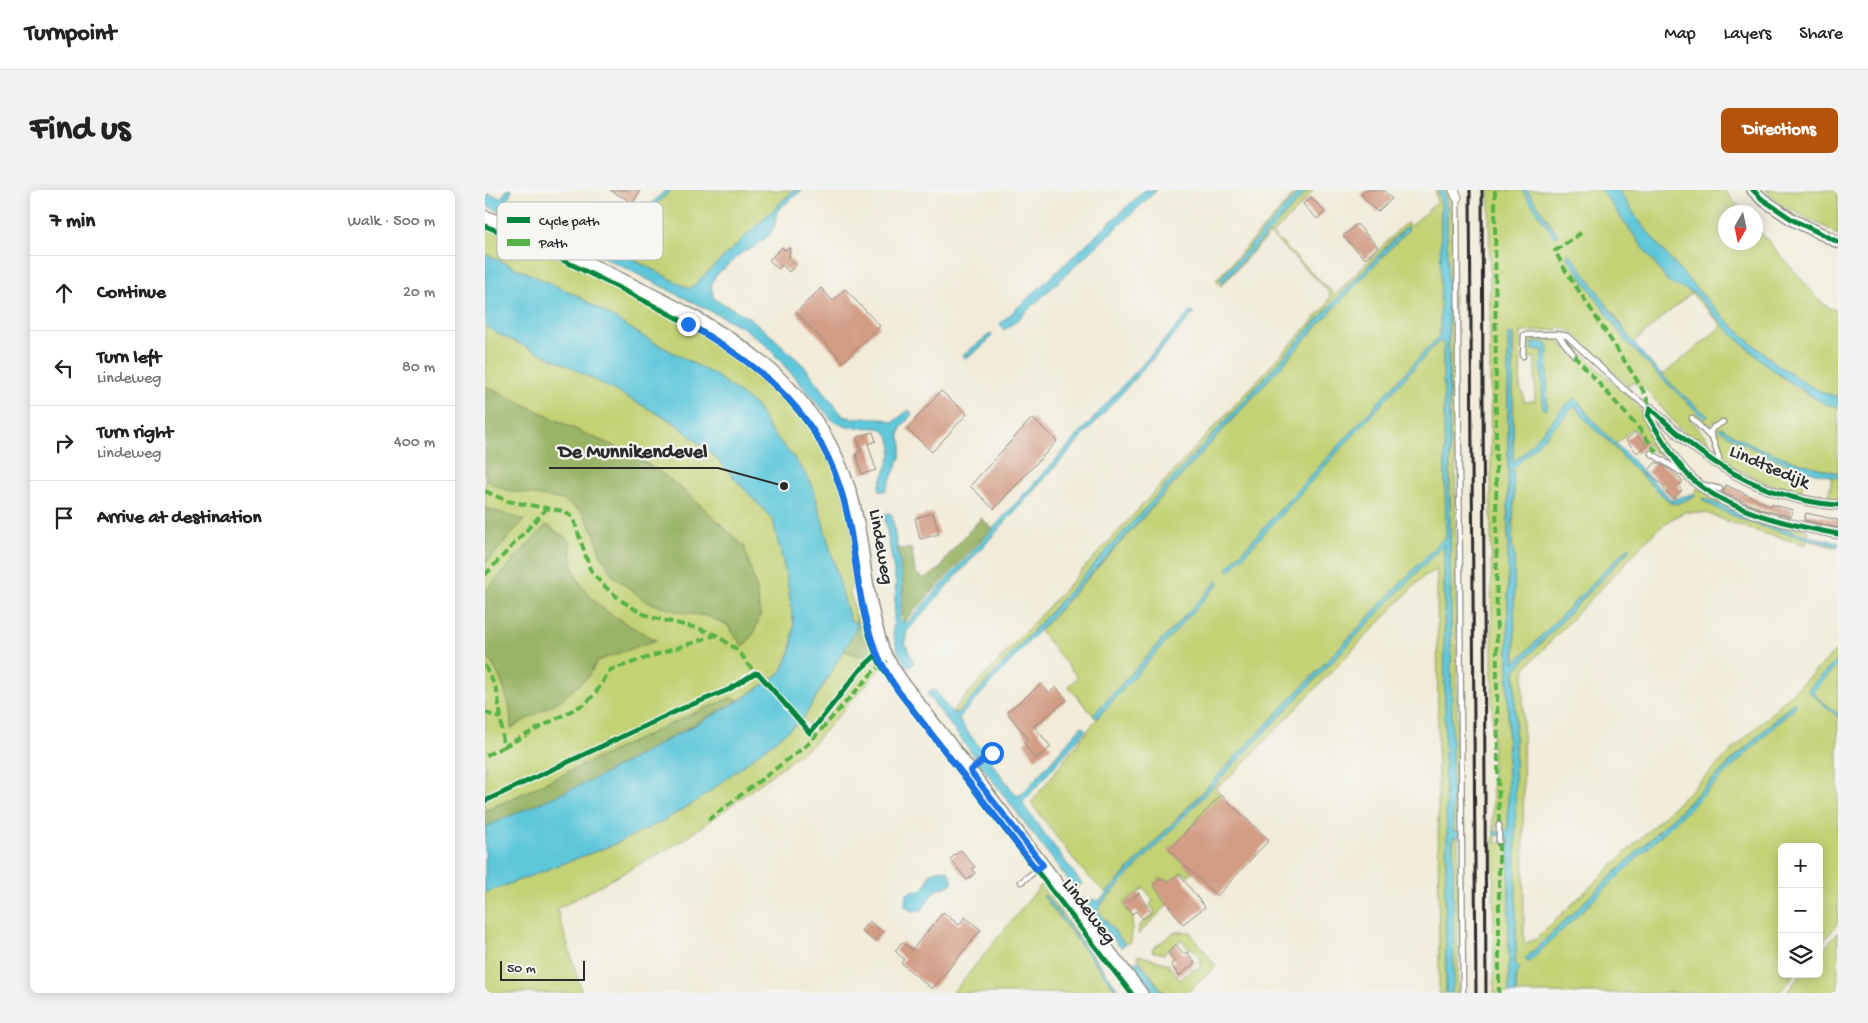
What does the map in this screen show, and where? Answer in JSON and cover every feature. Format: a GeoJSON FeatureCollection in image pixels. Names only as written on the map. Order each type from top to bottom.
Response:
{"type":"FeatureCollection","features":[{"type":"Feature","properties":{"kind":"main road","name":"Lindeweg"},"geometry":{"type":"LineString","coordinates":[[485,217],[497,222]]}},
{"type":"Feature","properties":{"kind":"main road","name":"Lindeweg"},"geometry":{"type":"LineString","coordinates":[[581,260],[663,300],[761,360],[807,406],[825,433],[836,455],[851,495],[875,620],[883,651],[905,686],[975,768],[1043,865],[1141,993]]}},
{"type":"Feature","properties":{"kind":"street"},"geometry":{"type":"LineString","coordinates":[[1753,190],[1762,199],[1793,220],[1838,242]]}},
{"type":"Feature","properties":{"kind":"street"},"geometry":{"type":"LineString","coordinates":[[1650,408],[1648,416],[1673,455],[1690,477],[1718,498],[1763,516],[1810,529],[1838,534]]}},
{"type":"Feature","properties":{"kind":"street","name":"Lindtsedijk"},"geometry":{"type":"LineString","coordinates":[[1650,408],[1689,444],[1718,464],[1741,476],[1781,493],[1818,504],[1838,505]]}},
{"type":"Feature","properties":{"kind":"lane"},"geometry":{"type":"LineString","coordinates":[[1456,193],[1461,512],[1463,993]]}},
{"type":"Feature","properties":{"kind":"lane"},"geometry":{"type":"LineString","coordinates":[[1557,334],[1574,355]]}},
{"type":"Feature","properties":{"kind":"lane"},"geometry":{"type":"LineString","coordinates":[[1523,356],[1523,335],[1557,334],[1567,336],[1624,389],[1650,408]]}},
{"type":"Feature","properties":{"kind":"lane"},"geometry":{"type":"LineString","coordinates":[[1692,418],[1711,437]]}},
{"type":"Feature","properties":{"kind":"lane"},"geometry":{"type":"LineString","coordinates":[[1718,464],[1717,453],[1710,432],[1714,427],[1723,422]]}},
{"type":"Feature","properties":{"kind":"lane"},"geometry":{"type":"LineString","coordinates":[[1651,453],[1659,456],[1690,477]]}},
{"type":"Feature","properties":{"kind":"lane"},"geometry":{"type":"LineString","coordinates":[[1700,485],[1721,490]]}},
{"type":"Feature","properties":{"kind":"lane"},"geometry":{"type":"LineString","coordinates":[[975,768],[990,755]]}},
{"type":"Feature","properties":{"kind":"lane"},"geometry":{"type":"LineString","coordinates":[[1499,825],[1499,843]]}},
{"type":"Feature","properties":{"kind":"lane"},"geometry":{"type":"LineString","coordinates":[[1021,882],[1043,865]]}},
{"type":"Feature","properties":{"kind":"green space"},"geometry":{"type":"Polygon","coordinates":[[[671,190],[794,190],[690,289],[634,260],[663,260],[663,202],[659,202],[671,190]]]}},
{"type":"Feature","properties":{"kind":"green space"},"geometry":{"type":"Polygon","coordinates":[[[1298,190],[1301,190],[1219,280],[1222,283],[1308,190],[1313,190],[1297,210],[1272,234],[1335,295],[1402,226],[1407,223],[1411,226],[1437,202],[1435,190],[1438,190],[1441,205],[1441,330],[1440,335],[1227,569],[1230,570],[1436,344],[1441,341],[1444,345],[1446,538],[1442,540],[1106,893],[1081,869],[1031,803],[1099,716],[1219,581],[1182,618],[1093,715],[1068,686],[1078,678],[1040,631],[1335,307],[1408,230],[1407,226],[1332,304],[974,696],[959,712],[952,713],[1327,305],[1330,296],[1328,291],[1270,234],[1221,286],[1216,280],[1298,190]]]}},
{"type":"Feature","properties":{"kind":"green space"},"geometry":{"type":"Polygon","coordinates":[[[1444,190],[1452,190],[1453,197],[1458,832],[1453,831],[1452,827],[1449,302],[1447,205],[1444,190]]]}},
{"type":"Feature","properties":{"kind":"green space"},"geometry":{"type":"Polygon","coordinates":[[[1489,190],[1522,190],[1556,237],[1558,234],[1527,190],[1601,190],[1669,283],[1694,293],[1699,297],[1728,330],[1779,375],[1809,395],[1838,407],[1838,473],[1777,455],[1748,443],[1721,427],[1731,435],[1762,452],[1807,469],[1800,495],[1768,484],[1726,464],[1714,434],[1714,430],[1722,421],[1714,421],[1707,429],[1694,416],[1690,420],[1708,439],[1715,457],[1678,427],[1647,390],[1632,382],[1628,386],[1575,334],[1566,329],[1521,332],[1520,388],[1523,393],[1524,402],[1535,401],[1535,358],[1526,357],[1526,340],[1535,337],[1555,339],[1573,356],[1575,353],[1562,339],[1563,337],[1566,338],[1632,400],[1645,416],[1675,465],[1662,455],[1654,452],[1633,428],[1616,444],[1596,424],[1577,400],[1568,403],[1521,456],[1513,462],[1513,335],[1508,335],[1508,829],[1504,832],[1502,825],[1496,825],[1496,832],[1493,832],[1489,190]],[[1566,255],[1625,340],[1656,373],[1664,374],[1722,326],[1691,293],[1633,343],[1611,310],[1566,255]]]}},
{"type":"Feature","properties":{"kind":"green space"},"geometry":{"type":"Polygon","coordinates":[[[1619,190],[1724,190],[1737,205],[1718,205],[1718,250],[1763,250],[1763,235],[1821,302],[1838,311],[1838,397],[1814,388],[1788,372],[1761,351],[1708,301],[1639,221],[1619,190]]]}},
{"type":"Feature","properties":{"kind":"green space"},"geometry":{"type":"Polygon","coordinates":[[[1765,190],[1838,190],[1838,236],[1827,228],[1782,205],[1765,190]]]}},
{"type":"Feature","properties":{"kind":"green space"},"geometry":{"type":"Polygon","coordinates":[[[485,228],[497,233],[497,259],[485,254],[485,228]]]}},
{"type":"Feature","properties":{"kind":"green space"},"geometry":{"type":"Polygon","coordinates":[[[498,260],[563,260],[585,269],[709,333],[751,361],[777,384],[800,409],[825,443],[845,495],[861,582],[853,585],[849,591],[856,614],[856,623],[850,620],[812,484],[792,455],[770,430],[755,405],[715,375],[646,338],[578,296],[498,260]]]}},
{"type":"Feature","properties":{"kind":"green space"},"geometry":{"type":"Polygon","coordinates":[[[485,325],[496,333],[569,366],[675,423],[713,455],[773,520],[786,575],[794,624],[791,650],[782,671],[739,700],[731,698],[692,714],[485,811],[485,654],[497,672],[503,686],[510,708],[512,728],[588,677],[597,661],[655,640],[606,612],[596,603],[579,582],[573,568],[570,541],[547,525],[485,591],[485,564],[524,520],[485,508],[485,478],[488,482],[563,500],[582,512],[594,532],[601,555],[647,602],[680,612],[707,616],[727,625],[743,647],[754,633],[760,615],[756,587],[728,531],[687,493],[660,472],[626,451],[585,434],[488,387],[485,388],[485,325]]]}},
{"type":"Feature","properties":{"kind":"green space"},"geometry":{"type":"Polygon","coordinates":[[[488,387],[585,434],[626,451],[660,472],[687,493],[744,546],[756,587],[760,615],[754,633],[743,647],[727,625],[707,616],[680,612],[647,602],[613,576],[601,555],[594,532],[582,512],[563,500],[507,490],[488,482],[485,478],[485,388],[488,387]]]}},
{"type":"Feature","properties":{"kind":"green space"},"geometry":{"type":"Polygon","coordinates":[[[1573,407],[1576,407],[1594,429],[1606,438],[1630,465],[1671,503],[1674,504],[1694,497],[1697,488],[1809,531],[1807,536],[1734,512],[1704,498],[1703,500],[1718,509],[1735,516],[1768,528],[1838,546],[1838,548],[1807,540],[1806,545],[1749,529],[1706,513],[1685,512],[1656,531],[1525,668],[1523,683],[1524,944],[1536,939],[1838,649],[1838,924],[1823,941],[1823,843],[1778,843],[1778,978],[1792,978],[1779,993],[1516,993],[1515,670],[1629,551],[1628,547],[1515,663],[1514,555],[1512,543],[1513,469],[1573,407]],[[1793,702],[1526,960],[1797,705],[1793,702]]]}},
{"type":"Feature","properties":{"kind":"green space"},"geometry":{"type":"Polygon","coordinates":[[[1832,477],[1838,478],[1838,500],[1828,499],[1832,477]]]}},
{"type":"Feature","properties":{"kind":"green space"},"geometry":{"type":"Polygon","coordinates":[[[485,508],[524,520],[485,564],[485,508]]]}},
{"type":"Feature","properties":{"kind":"green space"},"geometry":{"type":"Polygon","coordinates":[[[981,518],[992,528],[904,622],[902,616],[904,590],[899,579],[895,549],[912,549],[915,571],[923,578],[930,576],[940,568],[950,553],[981,518]]]}},
{"type":"Feature","properties":{"kind":"green space"},"geometry":{"type":"Polygon","coordinates":[[[546,525],[570,541],[573,568],[579,582],[596,603],[618,619],[656,640],[597,661],[588,677],[561,700],[511,728],[510,708],[502,683],[493,664],[485,654],[485,591],[546,525]]]}},
{"type":"Feature","properties":{"kind":"green space"},"geometry":{"type":"Polygon","coordinates":[[[1444,544],[1445,788],[1447,835],[1445,887],[1446,993],[1439,993],[1437,570],[1424,576],[1229,778],[1215,788],[1221,795],[1169,850],[1192,872],[1187,876],[1184,872],[1168,882],[1161,878],[1154,884],[1168,904],[1138,935],[1139,926],[1155,913],[1150,905],[1153,900],[1144,888],[1123,904],[1133,918],[1131,942],[1125,944],[1099,912],[1098,909],[1101,904],[1444,544]]]}},
{"type":"Feature","properties":{"kind":"green space"},"geometry":{"type":"Polygon","coordinates":[[[856,614],[863,620],[874,654],[858,655],[842,650],[857,628],[856,614]]]}},
{"type":"Feature","properties":{"kind":"green space"},"geometry":{"type":"Polygon","coordinates":[[[842,650],[858,655],[874,654],[812,727],[803,719],[829,677],[842,650]]]}},
{"type":"Feature","properties":{"kind":"green space"},"geometry":{"type":"Polygon","coordinates":[[[878,655],[883,666],[813,744],[682,841],[557,909],[582,993],[485,993],[485,893],[615,844],[663,821],[700,799],[797,723],[809,736],[878,655]]]}},
{"type":"Feature","properties":{"kind":"green space"},"geometry":{"type":"Polygon","coordinates":[[[731,698],[739,700],[599,777],[485,827],[485,811],[692,714],[731,698]]]}},
{"type":"Feature","properties":{"kind":"green space"},"geometry":{"type":"Polygon","coordinates":[[[1493,835],[1496,835],[1496,843],[1502,843],[1502,836],[1509,840],[1509,993],[1494,993],[1493,835]]]}},
{"type":"Feature","properties":{"kind":"green space"},"geometry":{"type":"Polygon","coordinates":[[[1454,836],[1458,836],[1458,993],[1452,993],[1452,860],[1454,836]]]}},
{"type":"Feature","properties":{"kind":"green space"},"geometry":{"type":"Polygon","coordinates":[[[1041,885],[1121,993],[952,993],[960,984],[1041,885]]]}},
{"type":"Feature","properties":{"kind":"green space"},"geometry":{"type":"Polygon","coordinates":[[[1175,932],[1190,932],[1216,966],[1187,993],[1164,993],[1137,956],[1168,964],[1169,968],[1172,969],[1180,980],[1191,970],[1199,969],[1201,959],[1192,948],[1189,949],[1181,940],[1164,954],[1152,951],[1152,949],[1175,932]]]}},
{"type":"Feature","properties":{"kind":"green space"},"geometry":{"type":"Polygon","coordinates":[[[1838,932],[1838,993],[1786,993],[1799,978],[1823,978],[1823,949],[1838,932]]]}},
{"type":"Feature","properties":{"kind":"water"},"geometry":{"type":"Polygon","coordinates":[[[507,190],[512,190],[508,199],[509,202],[497,202],[497,210],[485,205],[485,193],[501,198],[507,190]]]}},
{"type":"Feature","properties":{"kind":"water"},"geometry":{"type":"Polygon","coordinates":[[[666,190],[671,190],[659,202],[653,202],[666,190]]]}},
{"type":"Feature","properties":{"kind":"water"},"geometry":{"type":"Polygon","coordinates":[[[794,190],[802,190],[777,211],[774,228],[768,236],[754,247],[744,251],[715,276],[711,286],[714,299],[750,318],[775,339],[806,368],[843,416],[852,418],[881,418],[893,422],[909,410],[912,414],[901,428],[899,435],[902,444],[900,458],[886,490],[880,492],[879,488],[892,448],[887,434],[880,428],[847,427],[833,421],[767,346],[744,328],[609,260],[634,260],[690,289],[794,190]]]}},
{"type":"Feature","properties":{"kind":"water"},"geometry":{"type":"Polygon","coordinates":[[[1145,190],[1157,190],[1014,323],[1004,330],[1000,324],[1145,190]]]}},
{"type":"Feature","properties":{"kind":"water"},"geometry":{"type":"Polygon","coordinates":[[[1301,190],[1308,190],[1222,283],[1219,280],[1301,190]]]}},
{"type":"Feature","properties":{"kind":"water"},"geometry":{"type":"Polygon","coordinates":[[[1438,190],[1444,190],[1447,205],[1453,831],[1504,832],[1508,829],[1508,334],[1513,335],[1513,462],[1521,456],[1568,403],[1575,398],[1596,424],[1672,500],[1695,493],[1694,497],[1674,504],[1671,503],[1630,465],[1606,438],[1594,429],[1576,407],[1513,469],[1512,543],[1514,555],[1515,663],[1627,548],[1631,548],[1515,670],[1515,963],[1520,968],[1516,976],[1516,993],[1509,993],[1509,840],[1505,836],[1484,835],[1453,838],[1454,980],[1452,993],[1446,993],[1445,887],[1447,835],[1445,788],[1444,544],[1101,904],[1098,909],[1099,912],[1125,944],[1121,948],[1102,926],[1087,904],[1092,899],[1100,900],[1442,540],[1446,538],[1444,345],[1441,341],[1436,344],[1230,571],[1227,569],[1440,335],[1441,205],[1438,190]]]}},
{"type":"Feature","properties":{"kind":"water"},"geometry":{"type":"Polygon","coordinates":[[[1522,190],[1527,190],[1558,236],[1554,237],[1522,190]]]}},
{"type":"Feature","properties":{"kind":"water"},"geometry":{"type":"Polygon","coordinates":[[[1601,190],[1619,190],[1639,221],[1664,252],[1734,327],[1788,372],[1814,388],[1838,397],[1838,407],[1826,404],[1815,398],[1770,368],[1728,330],[1693,292],[1669,283],[1601,190]]]}},
{"type":"Feature","properties":{"kind":"water"},"geometry":{"type":"Polygon","coordinates":[[[1407,226],[1408,230],[1335,307],[959,718],[1017,796],[1023,793],[1082,726],[1086,730],[1023,802],[1024,806],[1082,884],[1075,889],[927,694],[934,689],[953,714],[959,712],[1332,304],[1407,226]]]}},
{"type":"Feature","properties":{"kind":"water"},"geometry":{"type":"Polygon","coordinates":[[[1569,253],[1636,346],[1670,383],[1708,416],[1705,419],[1656,373],[1625,340],[1566,255],[1569,253]]]}},
{"type":"Feature","properties":{"kind":"water"},"geometry":{"type":"Polygon","coordinates":[[[485,254],[578,296],[646,338],[715,375],[755,405],[770,430],[792,455],[812,484],[850,620],[856,623],[857,628],[803,719],[700,799],[663,821],[615,844],[485,893],[485,827],[599,777],[734,704],[771,680],[782,671],[791,650],[794,624],[786,575],[773,520],[713,455],[675,423],[569,366],[496,333],[485,325],[485,254]]]}},
{"type":"Feature","properties":{"kind":"water"},"geometry":{"type":"Polygon","coordinates":[[[1191,311],[1194,313],[907,631],[905,643],[914,663],[908,668],[899,655],[893,632],[896,583],[884,514],[889,513],[892,515],[903,583],[900,618],[902,622],[907,623],[1191,311]]]}},
{"type":"Feature","properties":{"kind":"water"},"geometry":{"type":"Polygon","coordinates":[[[991,333],[992,335],[989,339],[977,350],[966,358],[962,356],[991,333]]]}},
{"type":"Feature","properties":{"kind":"water"},"geometry":{"type":"Polygon","coordinates":[[[1545,342],[1548,345],[1547,410],[1543,409],[1541,368],[1543,350],[1533,350],[1531,343],[1545,342]]]}},
{"type":"Feature","properties":{"kind":"water"},"geometry":{"type":"Polygon","coordinates":[[[1721,427],[1777,455],[1838,473],[1838,478],[1791,465],[1761,453],[1719,429],[1721,427]]]}},
{"type":"Feature","properties":{"kind":"water"},"geometry":{"type":"Polygon","coordinates":[[[1704,498],[1745,516],[1807,536],[1838,542],[1838,546],[1751,523],[1718,509],[1702,500],[1704,498]]]}},
{"type":"Feature","properties":{"kind":"water"},"geometry":{"type":"Polygon","coordinates":[[[1218,580],[1219,583],[1099,716],[1095,718],[1093,715],[1218,580]]]}},
{"type":"Feature","properties":{"kind":"water"},"geometry":{"type":"Polygon","coordinates":[[[1838,659],[1838,665],[1813,691],[1818,698],[1838,714],[1838,717],[1809,692],[1808,689],[1838,659]]]}},
{"type":"Feature","properties":{"kind":"water"},"geometry":{"type":"Polygon","coordinates":[[[1794,702],[1797,705],[1529,962],[1526,961],[1526,958],[1794,702]]]}},
{"type":"Feature","properties":{"kind":"water"},"geometry":{"type":"Polygon","coordinates":[[[941,869],[948,871],[951,883],[934,892],[922,910],[912,911],[907,908],[905,906],[906,895],[912,891],[924,889],[930,874],[941,869]]]}},
{"type":"Feature","properties":{"kind":"water"},"geometry":{"type":"Polygon","coordinates":[[[1045,895],[1121,993],[1118,993],[1043,896],[1045,895]]]}},
{"type":"Feature","properties":{"kind":"water"},"geometry":{"type":"Polygon","coordinates":[[[1138,960],[1163,993],[1154,993],[1133,965],[1138,960]]]}},
{"type":"Feature","properties":{"kind":"pier"},"geometry":{"type":"Polygon","coordinates":[[[1493,829],[1493,838],[1468,838],[1468,830],[1493,829]]]}},
{"type":"Feature","properties":{"kind":"building"},"geometry":{"type":"Polygon","coordinates":[[[610,190],[640,190],[634,202],[610,190]]]}},
{"type":"Feature","properties":{"kind":"building"},"geometry":{"type":"Polygon","coordinates":[[[1366,190],[1384,190],[1392,199],[1377,212],[1361,195],[1366,190]]]}},
{"type":"Feature","properties":{"kind":"building"},"geometry":{"type":"Polygon","coordinates":[[[1311,197],[1325,212],[1317,219],[1303,204],[1311,197]]]}},
{"type":"Feature","properties":{"kind":"building"},"geometry":{"type":"Polygon","coordinates":[[[1357,224],[1378,247],[1365,259],[1343,236],[1357,224]]]}},
{"type":"Feature","properties":{"kind":"building"},"geometry":{"type":"Polygon","coordinates":[[[782,247],[784,250],[790,248],[789,258],[796,265],[789,272],[782,265],[778,269],[769,260],[782,247]]]}},
{"type":"Feature","properties":{"kind":"building"},"geometry":{"type":"Polygon","coordinates":[[[821,288],[833,301],[845,289],[880,326],[843,362],[796,312],[821,288]]]}},
{"type":"Feature","properties":{"kind":"building"},"geometry":{"type":"Polygon","coordinates":[[[941,391],[967,414],[932,452],[907,429],[941,391]]]}},
{"type":"Feature","properties":{"kind":"building"},"geometry":{"type":"Polygon","coordinates":[[[1032,418],[1057,441],[994,509],[970,486],[1032,418]]]}},
{"type":"Feature","properties":{"kind":"building"},"geometry":{"type":"Polygon","coordinates":[[[873,432],[876,441],[868,444],[876,470],[862,474],[856,453],[861,451],[857,437],[873,432]]]}},
{"type":"Feature","properties":{"kind":"building"},"geometry":{"type":"Polygon","coordinates":[[[1635,432],[1646,445],[1637,453],[1626,440],[1635,432]]]}},
{"type":"Feature","properties":{"kind":"building"},"geometry":{"type":"Polygon","coordinates":[[[1656,462],[1670,470],[1683,481],[1678,486],[1682,490],[1674,499],[1663,489],[1665,487],[1647,472],[1656,462]]]}},
{"type":"Feature","properties":{"kind":"building"},"geometry":{"type":"Polygon","coordinates":[[[1726,485],[1771,506],[1771,504],[1793,510],[1791,517],[1761,509],[1723,493],[1726,485]]]}},
{"type":"Feature","properties":{"kind":"building"},"geometry":{"type":"Polygon","coordinates":[[[933,513],[939,534],[920,539],[915,518],[933,513]]]}},
{"type":"Feature","properties":{"kind":"building"},"geometry":{"type":"Polygon","coordinates":[[[1806,513],[1838,520],[1838,528],[1804,520],[1806,513]]]}},
{"type":"Feature","properties":{"kind":"building"},"geometry":{"type":"Polygon","coordinates":[[[1041,684],[1049,693],[1056,687],[1067,700],[1034,726],[1051,747],[1035,759],[1024,743],[1028,739],[1007,712],[1041,684]]]}},
{"type":"Feature","properties":{"kind":"building"},"geometry":{"type":"Polygon","coordinates":[[[1221,795],[1269,840],[1217,896],[1169,850],[1221,795]]]}},
{"type":"Feature","properties":{"kind":"building"},"geometry":{"type":"Polygon","coordinates":[[[961,850],[975,867],[972,869],[975,873],[967,880],[950,859],[961,850]]]}},
{"type":"Feature","properties":{"kind":"building"},"geometry":{"type":"Polygon","coordinates":[[[1179,874],[1205,907],[1183,924],[1153,885],[1161,878],[1167,882],[1179,874]]]}},
{"type":"Feature","properties":{"kind":"building"},"geometry":{"type":"Polygon","coordinates":[[[1139,893],[1151,913],[1143,919],[1136,911],[1132,914],[1124,904],[1139,893]]]}},
{"type":"Feature","properties":{"kind":"building"},"geometry":{"type":"Polygon","coordinates":[[[943,912],[959,925],[965,917],[981,930],[932,989],[901,963],[904,959],[895,951],[902,942],[912,950],[943,912]]]}},
{"type":"Feature","properties":{"kind":"building"},"geometry":{"type":"Polygon","coordinates":[[[869,921],[883,932],[875,942],[861,931],[869,921]]]}},
{"type":"Feature","properties":{"kind":"building"},"geometry":{"type":"Polygon","coordinates":[[[1176,945],[1184,954],[1187,952],[1195,963],[1179,976],[1171,964],[1175,961],[1168,952],[1176,945]]]}},
{"type":"Feature","properties":{"kind":"railway"},"geometry":{"type":"LineString","coordinates":[[1470,190],[1476,993]]}},
{"type":"Feature","properties":{"kind":"railway"},"geometry":{"type":"LineString","coordinates":[[1482,190],[1486,993]]}},
{"type":"Feature","properties":{"kind":"marked path"},"geometry":{"type":"LineString","coordinates":[[1495,190],[1499,825]]}},
{"type":"Feature","properties":{"kind":"marked path"},"geometry":{"type":"LineString","coordinates":[[1581,233],[1555,251],[1564,268],[1635,377],[1646,396],[1650,408]]}},
{"type":"Feature","properties":{"kind":"marked path"},"geometry":{"type":"LineString","coordinates":[[1574,355],[1641,431],[1658,454]]}},
{"type":"Feature","properties":{"kind":"marked path"},"geometry":{"type":"LineString","coordinates":[[485,491],[507,501],[563,511],[573,517],[590,569],[603,585],[622,601],[641,613],[716,635],[736,649],[746,663],[758,674]]}},
{"type":"Feature","properties":{"kind":"marked path"},"geometry":{"type":"LineString","coordinates":[[485,575],[548,507]]}},
{"type":"Feature","properties":{"kind":"marked path"},"geometry":{"type":"LineString","coordinates":[[503,747],[586,703],[595,694],[610,670],[716,635]]}},
{"type":"Feature","properties":{"kind":"marked path"},"geometry":{"type":"LineString","coordinates":[[708,820],[808,744],[873,672],[888,661]]}},
{"type":"Feature","properties":{"kind":"marked path"},"geometry":{"type":"LineString","coordinates":[[485,665],[497,691],[503,747],[485,756]]}},
{"type":"Feature","properties":{"kind":"marked path"},"geometry":{"type":"LineString","coordinates":[[485,712],[501,718]]}},
{"type":"Feature","properties":{"kind":"marked path"},"geometry":{"type":"LineString","coordinates":[[1499,843],[1499,993]]}},
{"type":"Feature","properties":{"kind":"cycle path"},"geometry":{"type":"LineString","coordinates":[[1753,190],[1762,199],[1793,220],[1838,242]]}},
{"type":"Feature","properties":{"kind":"cycle path"},"geometry":{"type":"LineString","coordinates":[[485,226],[497,231]]}},
{"type":"Feature","properties":{"kind":"cycle path"},"geometry":{"type":"LineString","coordinates":[[562,260],[651,304],[721,344],[753,366],[781,392],[806,421],[827,455],[842,494],[851,535],[860,597],[870,637],[881,666],[1131,993]]}},
{"type":"Feature","properties":{"kind":"cycle path"},"geometry":{"type":"LineString","coordinates":[[1838,505],[1802,500],[1783,495],[1730,472],[1680,436],[1650,408],[1648,416],[1678,462],[1689,476],[1720,499],[1779,521],[1838,534]]}},
{"type":"Feature","properties":{"kind":"cycle path"},"geometry":{"type":"LineString","coordinates":[[485,801],[681,709],[728,690],[755,673],[759,674],[810,733],[859,671],[876,655]]}},
{"type":"Feature","properties":{"kind":"place","name":"De Munnikendevel"},"geometry":{"type":"Point","coordinates":[784,486]}},
{"type":"Feature","properties":{"kind":"route"},"geometry":{"type":"LineString","coordinates":[[688,324],[733,351],[763,374],[796,407],[822,444],[837,480],[847,514],[864,617],[880,663],[899,692],[1037,870],[1043,865],[970,771],[992,753]]}}]}
